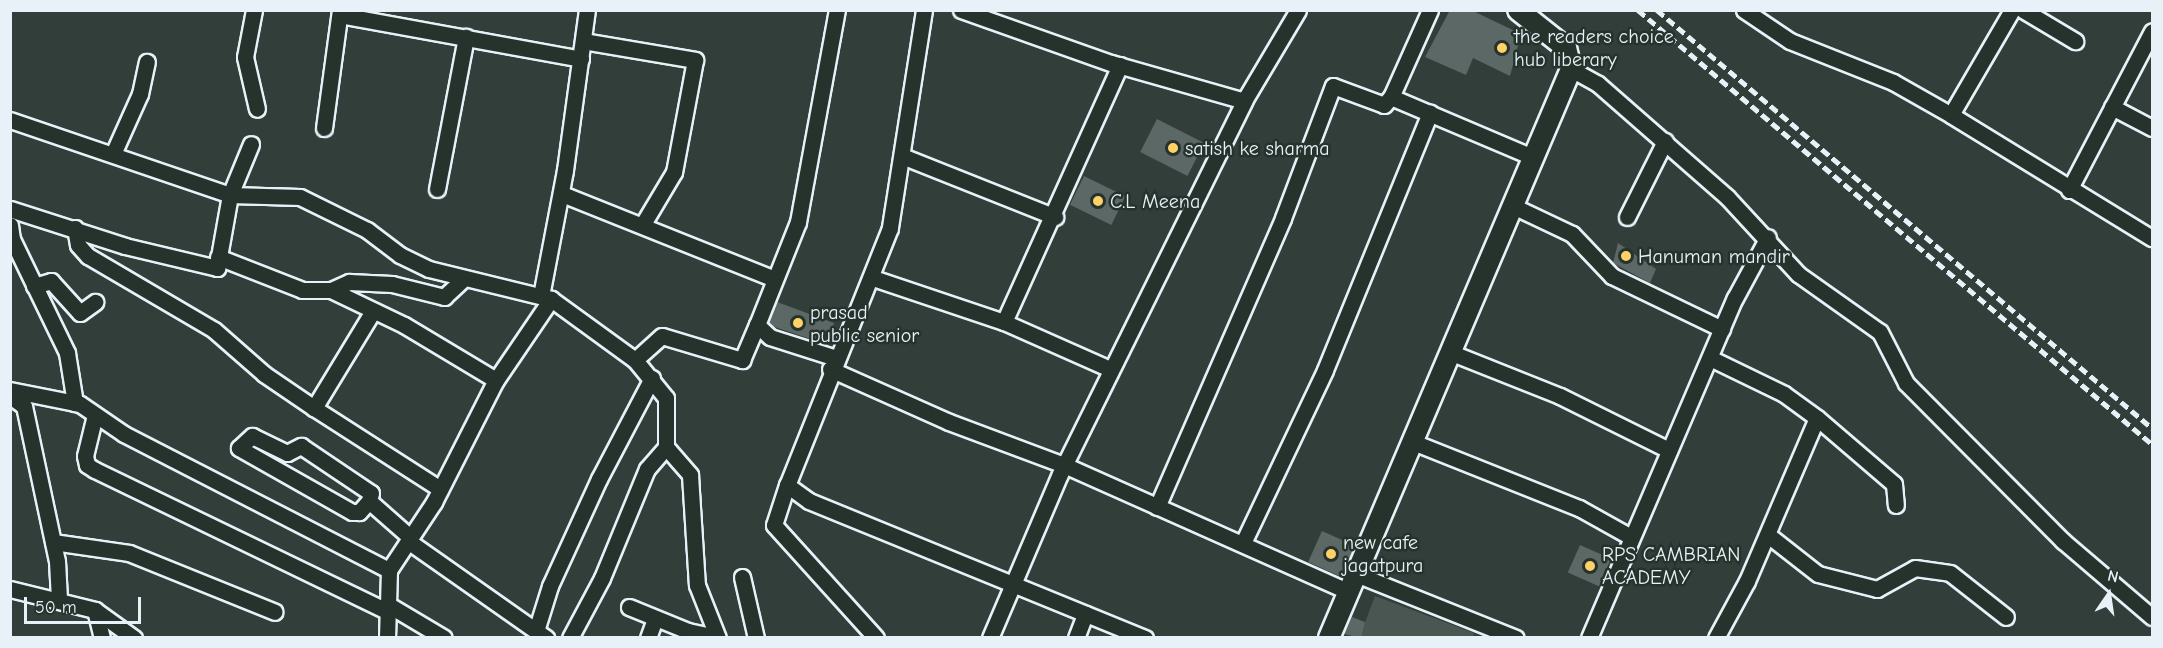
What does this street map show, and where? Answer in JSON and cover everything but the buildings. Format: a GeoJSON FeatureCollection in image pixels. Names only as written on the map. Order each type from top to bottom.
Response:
{"type":"FeatureCollection","features":[{"type":"Feature","properties":{"kind":"street"},"geometry":{"type":"LineString","coordinates":[[254,10],[246,57],[257,109]]}},
{"type":"Feature","properties":{"kind":"street"},"geometry":{"type":"LineString","coordinates":[[387,638],[389,570],[440,489],[495,380],[546,298],[586,10]]}},
{"type":"Feature","properties":{"kind":"street"},"geometry":{"type":"LineString","coordinates":[[635,360],[662,336],[742,360],[798,222],[837,10]]}},
{"type":"Feature","properties":{"kind":"street"},"geometry":{"type":"LineString","coordinates":[[876,638],[812,561],[774,525],[833,363],[873,278],[890,228],[924,10]]}},
{"type":"Feature","properties":{"kind":"street"},"geometry":{"type":"LineString","coordinates":[[962,10],[1120,66],[1244,101]]}},
{"type":"Feature","properties":{"kind":"street"},"geometry":{"type":"LineString","coordinates":[[990,638],[1064,465],[1110,369],[1244,101],[1298,10]]}},
{"type":"Feature","properties":{"kind":"street"},"geometry":{"type":"LineString","coordinates":[[1157,507],[1283,218],[1333,86],[1384,105],[1391,97],[1430,10]]}},
{"type":"Feature","properties":{"kind":"street"},"geometry":{"type":"LineString","coordinates":[[1329,638],[1572,69],[1566,48],[1518,10]]}},
{"type":"Feature","properties":{"kind":"street"},"geometry":{"type":"LineString","coordinates":[[1744,10],[1790,41],[1893,82],[2152,238]]}},
{"type":"Feature","properties":{"kind":"street"},"geometry":{"type":"LineString","coordinates":[[1952,116],[2012,10]]}},
{"type":"Feature","properties":{"kind":"street"},"geometry":{"type":"LineString","coordinates":[[2023,10],[2075,41]]}},
{"type":"Feature","properties":{"kind":"street"},"geometry":{"type":"LineString","coordinates":[[324,128],[340,13],[581,59]]}},
{"type":"Feature","properties":{"kind":"street"},"geometry":{"type":"LineString","coordinates":[[2069,190],[2152,31]]}},
{"type":"Feature","properties":{"kind":"street"},"geometry":{"type":"LineString","coordinates":[[437,189],[466,37]]}},
{"type":"Feature","properties":{"kind":"street"},"geometry":{"type":"LineString","coordinates":[[583,40],[695,60],[674,172],[644,224]]}},
{"type":"Feature","properties":{"kind":"street"},"geometry":{"type":"LineString","coordinates":[[114,154],[140,94],[147,62]]}},
{"type":"Feature","properties":{"kind":"street"},"geometry":{"type":"LineString","coordinates":[[1004,322],[1055,217],[1120,66]]}},
{"type":"Feature","properties":{"kind":"street"},"geometry":{"type":"LineString","coordinates":[[1572,69],[1598,84],[1665,141],[1768,237],[1798,274],[1880,332],[1906,383],[2063,541],[2152,617]]}},
{"type":"Feature","properties":{"kind":"street"},"geometry":{"type":"LineString","coordinates":[[1391,97],[1535,158]]}},
{"type":"Feature","properties":{"kind":"street"},"geometry":{"type":"LineString","coordinates":[[2112,107],[2152,128]]}},
{"type":"Feature","properties":{"kind":"street"},"geometry":{"type":"LineString","coordinates":[[1242,543],[1324,370],[1430,113]]}},
{"type":"Feature","properties":{"kind":"street"},"geometry":{"type":"LineString","coordinates":[[10,120],[230,195],[300,197],[367,230],[400,255],[463,279],[546,298],[635,360],[666,398],[666,447],[690,475],[697,585],[718,637]]}},
{"type":"Feature","properties":{"kind":"street"},"geometry":{"type":"LineString","coordinates":[[1627,217],[1665,141]]}},
{"type":"Feature","properties":{"kind":"street"},"geometry":{"type":"LineString","coordinates":[[10,209],[75,228],[125,246],[217,268],[230,195],[251,144]]}},
{"type":"Feature","properties":{"kind":"street"},"geometry":{"type":"LineString","coordinates":[[902,156],[1055,217]]}},
{"type":"Feature","properties":{"kind":"street"},"geometry":{"type":"LineString","coordinates":[[562,194],[644,224],[775,279]]}},
{"type":"Feature","properties":{"kind":"street"},"geometry":{"type":"LineString","coordinates":[[1515,207],[1572,234],[1612,276],[1722,330]]}},
{"type":"Feature","properties":{"kind":"street"},"geometry":{"type":"LineString","coordinates":[[10,225],[12,238],[67,352],[75,403]]}},
{"type":"Feature","properties":{"kind":"street"},"geometry":{"type":"LineString","coordinates":[[75,228],[78,245],[88,256],[214,330],[264,374],[440,489]]}},
{"type":"Feature","properties":{"kind":"street"},"geometry":{"type":"LineString","coordinates":[[1589,638],[1722,330],[1768,237]]}},
{"type":"Feature","properties":{"kind":"street"},"geometry":{"type":"LineString","coordinates":[[218,257],[302,290],[331,290],[349,282],[392,284],[444,297],[463,279]]}},
{"type":"Feature","properties":{"kind":"street"},"geometry":{"type":"LineString","coordinates":[[873,278],[1004,322],[1110,369]]}},
{"type":"Feature","properties":{"kind":"street"},"geometry":{"type":"LineString","coordinates":[[34,286],[51,281],[80,313],[95,302]]}},
{"type":"Feature","properties":{"kind":"street"},"geometry":{"type":"LineString","coordinates":[[331,290],[495,380]]}},
{"type":"Feature","properties":{"kind":"street"},"geometry":{"type":"LineString","coordinates":[[314,408],[373,311]]}},
{"type":"Feature","properties":{"kind":"street"},"geometry":{"type":"LineString","coordinates":[[757,325],[770,337],[833,363],[949,422],[1064,465],[1242,543],[1479,631],[1516,638]]}},
{"type":"Feature","properties":{"kind":"street"},"geometry":{"type":"LineString","coordinates":[[1452,353],[1560,396],[1669,450]]}},
{"type":"Feature","properties":{"kind":"street"},"geometry":{"type":"LineString","coordinates":[[1710,358],[1784,394],[1817,418],[1894,484],[1896,505]]}},
{"type":"Feature","properties":{"kind":"street"},"geometry":{"type":"LineString","coordinates":[[369,501],[409,539],[541,634],[550,586],[652,378]]}},
{"type":"Feature","properties":{"kind":"street"},"geometry":{"type":"LineString","coordinates":[[10,390],[75,403],[233,491],[389,570]]}},
{"type":"Feature","properties":{"kind":"street"},"geometry":{"type":"LineString","coordinates":[[10,396],[24,406],[53,542],[59,600]]}},
{"type":"Feature","properties":{"kind":"street"},"geometry":{"type":"LineString","coordinates":[[95,415],[85,456],[95,470],[387,607],[444,638]]}},
{"type":"Feature","properties":{"kind":"street"},"geometry":{"type":"LineString","coordinates":[[1716,638],[1768,535],[1817,418]]}},
{"type":"Feature","properties":{"kind":"street"},"geometry":{"type":"LineString","coordinates":[[252,436],[287,453],[301,446],[371,493],[369,501],[359,512],[352,512],[239,448],[252,436]]}},
{"type":"Feature","properties":{"kind":"street"},"geometry":{"type":"LineString","coordinates":[[1413,442],[1579,508],[1631,537]]}},
{"type":"Feature","properties":{"kind":"street"},"geometry":{"type":"LineString","coordinates":[[570,638],[602,578],[647,469],[666,447]]}},
{"type":"Feature","properties":{"kind":"street"},"geometry":{"type":"LineString","coordinates":[[788,485],[809,501],[1145,638]]}},
{"type":"Feature","properties":{"kind":"street"},"geometry":{"type":"LineString","coordinates":[[1768,535],[1818,574],[1877,589],[1915,568],[1950,573],[2006,617]]}},
{"type":"Feature","properties":{"kind":"street"},"geometry":{"type":"LineString","coordinates":[[53,542],[129,553],[275,612]]}},
{"type":"Feature","properties":{"kind":"street"},"geometry":{"type":"LineString","coordinates":[[742,577],[756,638]]}},
{"type":"Feature","properties":{"kind":"street"},"geometry":{"type":"LineString","coordinates":[[10,589],[95,610],[134,638]]}},
{"type":"Feature","properties":{"kind":"street"},"geometry":{"type":"LineString","coordinates":[[629,607],[655,619],[718,637]]}},
{"type":"Feature","properties":{"kind":"street"},"geometry":{"type":"LineString","coordinates":[[95,610],[102,638]]}},
{"type":"Feature","properties":{"kind":"street"},"geometry":{"type":"LineString","coordinates":[[1076,638],[1085,614]]}},
{"type":"Feature","properties":{"kind":"street"},"geometry":{"type":"LineString","coordinates":[[648,638],[655,619]]}},
{"type":"Feature","properties":{"kind":"shaded area"},"geometry":{"type":"Polygon","coordinates":[[[1375,596],[1474,633],[1473,638],[1359,638],[1375,596]]]}},
{"type":"Feature","properties":{"kind":"railway"},"geometry":{"type":"LineString","coordinates":[[1638,10],[2152,444]]}},
{"type":"Feature","properties":{"kind":"railway"},"geometry":{"type":"LineString","coordinates":[[1657,10],[2152,428]]}},
{"type":"Feature","properties":{"kind":"place","name":"the readers choice hub liberary"},"geometry":{"type":"Point","coordinates":[1502,48]}},
{"type":"Feature","properties":{"kind":"place","name":"satish ke sharma"},"geometry":{"type":"Point","coordinates":[1173,148]}},
{"type":"Feature","properties":{"kind":"place","name":"C.L Meena"},"geometry":{"type":"Point","coordinates":[1098,201]}},
{"type":"Feature","properties":{"kind":"place","name":"Hanuman mandir"},"geometry":{"type":"Point","coordinates":[1626,256]}},
{"type":"Feature","properties":{"kind":"place","name":"prasad public senior"},"geometry":{"type":"Point","coordinates":[798,323]}},
{"type":"Feature","properties":{"kind":"place","name":"new cafe jagatpura"},"geometry":{"type":"Point","coordinates":[1331,554]}},
{"type":"Feature","properties":{"kind":"place","name":"RPS CAMBRIAN ACADEMY"},"geometry":{"type":"Point","coordinates":[1590,566]}}]}
